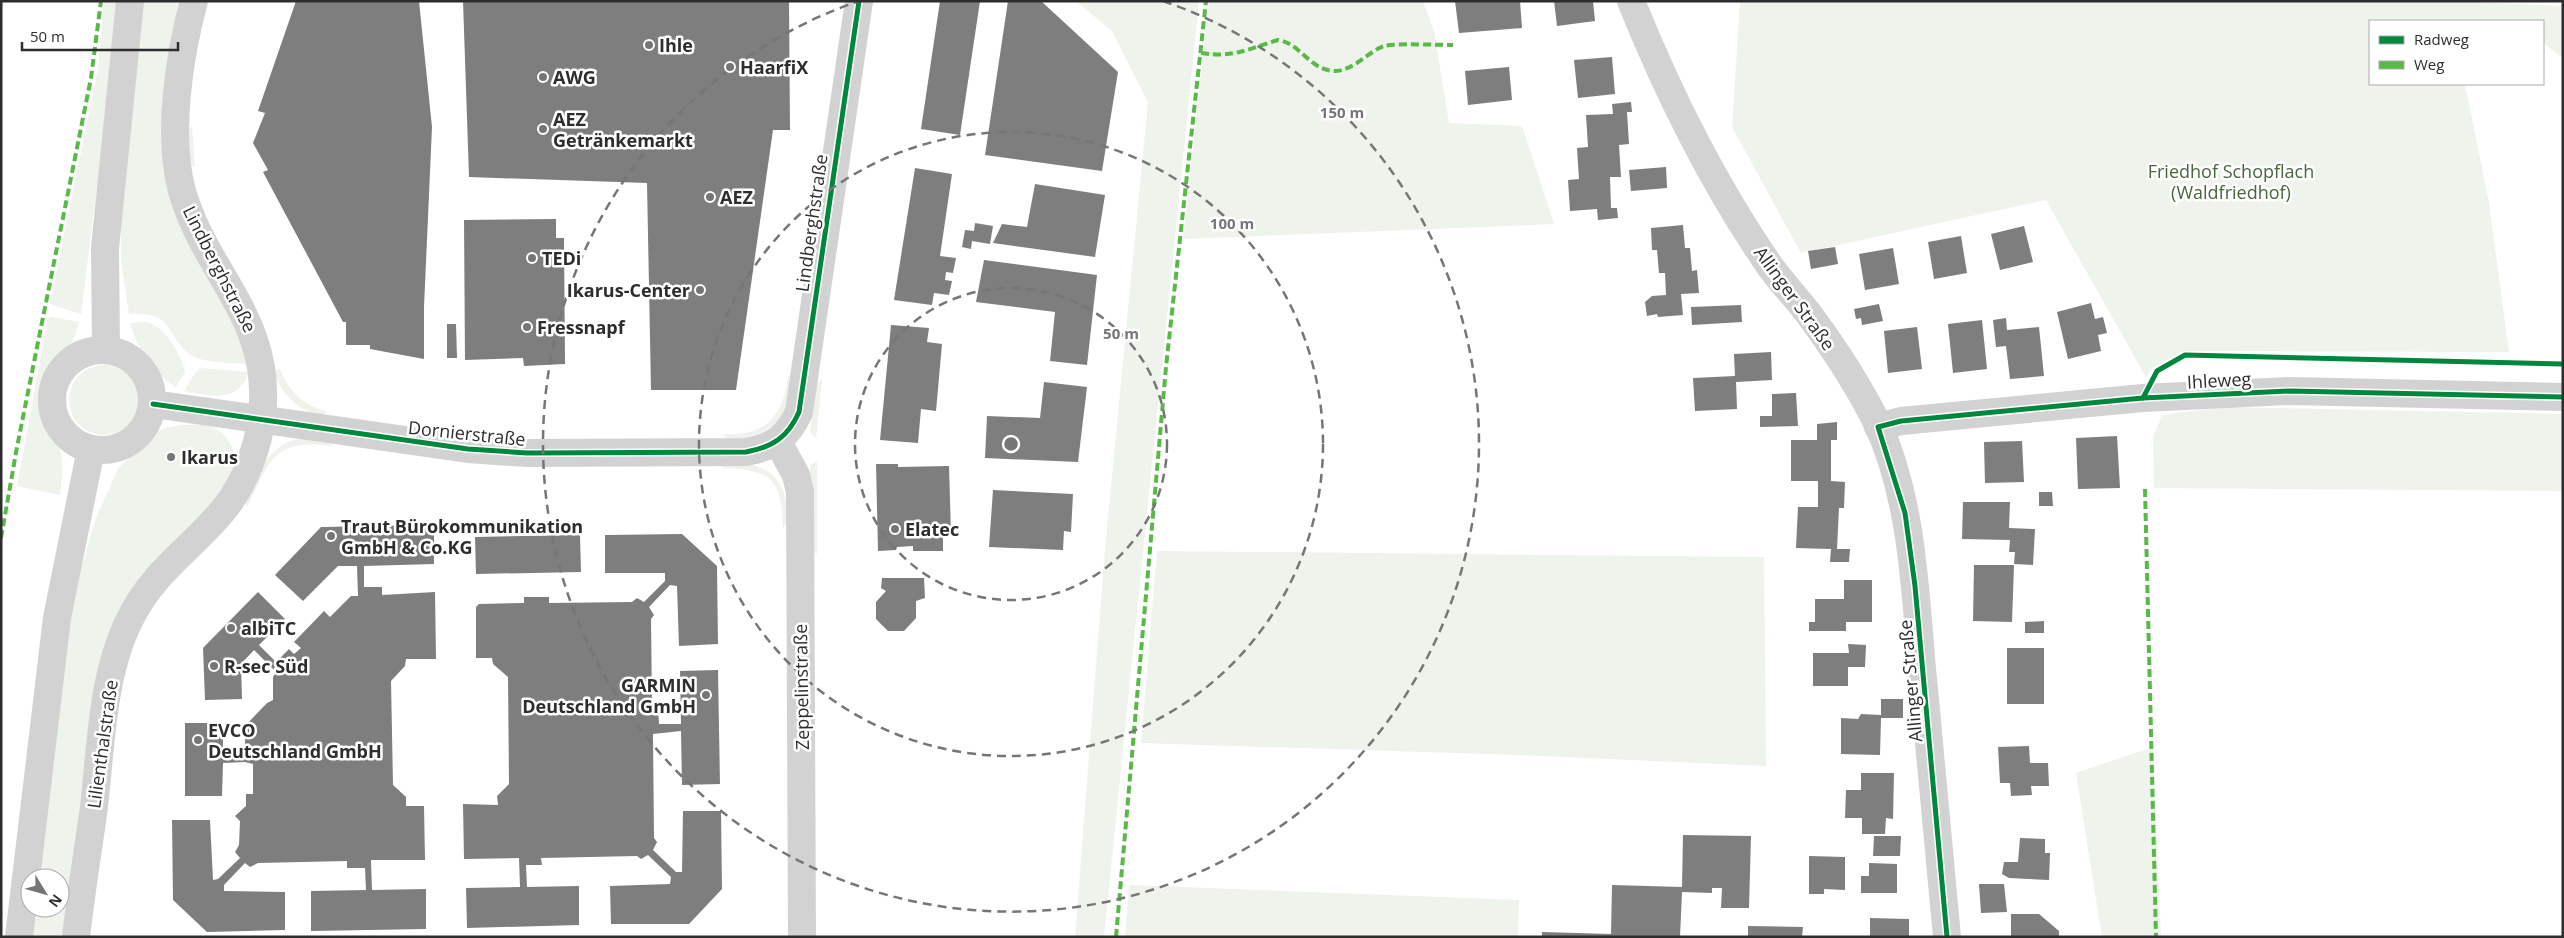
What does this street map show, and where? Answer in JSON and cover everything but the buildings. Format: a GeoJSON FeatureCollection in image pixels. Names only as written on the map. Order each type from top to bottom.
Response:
{"type":"FeatureCollection","features":[{"type":"Feature","properties":{"kind":"street"},"geometry":{"type":"LineString","coordinates":[[106,349],[105,248],[130,1]]}},
{"type":"Feature","properties":{"kind":"street","name":"Lindberghstraße"},"geometry":{"type":"LineString","coordinates":[[194,1],[179,84],[176,134],[179,175],[182,191],[201,238],[247,319],[257,344],[264,389],[262,418]]}},
{"type":"Feature","properties":{"kind":"street","name":"Lindberghstraße"},"geometry":{"type":"LineString","coordinates":[[778,442],[788,433],[799,412],[858,1]]}},
{"type":"Feature","properties":{"kind":"street","name":"Allinger Straße"},"geometry":{"type":"LineString","coordinates":[[1631,1],[1674,104],[1719,186],[1768,263],[1809,314],[1836,353],[1878,427],[1905,513],[1915,586],[1947,937]]}},
{"type":"Feature","properties":{"kind":"street"},"geometry":{"type":"LineString","coordinates":[[106,349],[119,352],[131,358],[141,368],[148,379],[153,404],[148,420],[131,441],[111,449],[90,449],[75,442],[63,431],[55,417],[52,400],[54,384],[62,369],[74,358],[89,351],[106,349]]}},
{"type":"Feature","properties":{"kind":"street","name":"Ihleweg"},"geometry":{"type":"LineString","coordinates":[[1878,427],[1901,421],[2143,398],[2290,390],[2563,397]]}},
{"type":"Feature","properties":{"kind":"street","name":"Dornierstraße"},"geometry":{"type":"LineString","coordinates":[[153,404],[262,418],[438,446],[526,453],[746,452],[764,449],[778,442]]}},
{"type":"Feature","properties":{"kind":"street","name":"Lilienthalstraße"},"geometry":{"type":"LineString","coordinates":[[76,937],[94,806],[103,713],[113,669],[129,620],[150,586],[172,560],[225,508],[243,480],[262,418]]}},
{"type":"Feature","properties":{"kind":"street","name":"Zeppelinstraße"},"geometry":{"type":"LineString","coordinates":[[778,442],[796,475],[800,492],[802,937]]}},
{"type":"Feature","properties":{"kind":"street"},"geometry":{"type":"LineString","coordinates":[[19,937],[57,618],[90,449]]}},
{"type":"Feature","properties":{"kind":"green space"},"geometry":{"type":"Polygon","coordinates":[[[104,1],[117,1],[107,106],[81,314],[50,304],[98,69],[104,1]]]}},
{"type":"Feature","properties":{"kind":"green space"},"geometry":{"type":"Polygon","coordinates":[[[141,1],[182,1],[166,114],[248,364],[213,362],[195,357],[185,350],[164,322],[156,317],[145,314],[129,314],[121,260],[121,197],[141,1]]]}},
{"type":"Feature","properties":{"kind":"green space"},"geometry":{"type":"Polygon","coordinates":[[[1076,1],[1199,1],[1104,937],[1075,937],[1105,549],[1148,102],[1112,31],[1076,1]]]}},
{"type":"Feature","properties":{"kind":"green space"},"geometry":{"type":"Polygon","coordinates":[[[1209,1],[1423,1],[1434,31],[1449,123],[1522,126],[1554,224],[1183,239],[1209,1]]]}},
{"type":"Feature","properties":{"kind":"green space","name":"Friedhof Schopflach (Waldfriedhof)"},"geometry":{"type":"Polygon","coordinates":[[[1740,1],[2448,1],[2563,6],[2563,58],[2544,44],[2544,20],[2369,20],[2369,85],[2465,85],[2489,203],[2509,352],[2184,351],[2153,367],[2146,377],[2046,200],[1801,253],[1732,127],[1740,1]]]}},
{"type":"Feature","properties":{"kind":"green space"},"geometry":{"type":"Polygon","coordinates":[[[192,126],[195,167],[188,164],[185,134],[192,126]]]}},
{"type":"Feature","properties":{"kind":"green space"},"geometry":{"type":"Polygon","coordinates":[[[52,317],[79,322],[76,334],[50,378],[44,402],[47,420],[60,449],[62,472],[60,495],[17,486],[48,318],[52,317]]]}},
{"type":"Feature","properties":{"kind":"green space"},"geometry":{"type":"Polygon","coordinates":[[[145,322],[152,324],[165,334],[180,357],[185,372],[176,387],[168,382],[147,360],[137,342],[130,323],[145,322]]]}},
{"type":"Feature","properties":{"kind":"green space"},"geometry":{"type":"Polygon","coordinates":[[[97,365],[111,365],[124,370],[134,380],[139,393],[139,407],[134,420],[124,430],[111,435],[97,435],[84,430],[74,420],[69,407],[69,393],[74,380],[84,370],[97,365]]]}},
{"type":"Feature","properties":{"kind":"green space"},"geometry":{"type":"Polygon","coordinates":[[[201,368],[248,372],[244,382],[231,393],[213,396],[184,391],[195,373],[201,368]]]}},
{"type":"Feature","properties":{"kind":"green space"},"geometry":{"type":"Polygon","coordinates":[[[280,369],[292,391],[297,396],[310,405],[326,411],[322,418],[305,410],[286,394],[273,371],[280,369]]]}},
{"type":"Feature","properties":{"kind":"green space"},"geometry":{"type":"Polygon","coordinates":[[[788,376],[794,384],[786,410],[780,419],[763,431],[741,439],[728,441],[723,434],[751,432],[770,421],[782,403],[788,376]]]}},
{"type":"Feature","properties":{"kind":"green space"},"geometry":{"type":"Polygon","coordinates":[[[822,380],[816,438],[810,433],[815,384],[822,380]]]}},
{"type":"Feature","properties":{"kind":"green space"},"geometry":{"type":"Polygon","coordinates":[[[2223,407],[2563,414],[2563,491],[2154,488],[2153,437],[2162,415],[2223,407]]]}},
{"type":"Feature","properties":{"kind":"green space"},"geometry":{"type":"Polygon","coordinates":[[[181,425],[207,425],[214,428],[228,440],[232,447],[234,462],[223,494],[111,635],[81,798],[70,894],[70,868],[39,868],[74,592],[96,518],[119,467],[162,429],[181,425]]]}},
{"type":"Feature","properties":{"kind":"green space"},"geometry":{"type":"Polygon","coordinates":[[[302,438],[330,439],[332,446],[313,444],[297,446],[286,449],[276,456],[262,477],[247,507],[244,497],[267,460],[282,446],[302,438]]]}},
{"type":"Feature","properties":{"kind":"green space"},"geometry":{"type":"Polygon","coordinates":[[[729,461],[744,463],[766,470],[780,483],[787,505],[789,520],[783,528],[780,497],[776,487],[763,474],[721,468],[729,461]]]}},
{"type":"Feature","properties":{"kind":"green space"},"geometry":{"type":"Polygon","coordinates":[[[817,461],[817,554],[810,550],[810,465],[817,461]]]}},
{"type":"Feature","properties":{"kind":"green space"},"geometry":{"type":"Polygon","coordinates":[[[1157,551],[1764,557],[1766,766],[1519,755],[1141,743],[1157,551]]]}},
{"type":"Feature","properties":{"kind":"green space"},"geometry":{"type":"Polygon","coordinates":[[[2153,747],[2161,937],[2102,937],[2076,773],[2153,747]]]}},
{"type":"Feature","properties":{"kind":"green space"},"geometry":{"type":"Polygon","coordinates":[[[1129,885],[1519,900],[1518,937],[1125,937],[1129,885]]]}},
{"type":"Feature","properties":{"kind":"green space"},"geometry":{"type":"Polygon","coordinates":[[[34,918],[67,918],[65,937],[32,937],[34,918]]]}},
{"type":"Feature","properties":{"kind":"marked path"},"geometry":{"type":"LineString","coordinates":[[1,538],[17,447],[91,78],[101,1]]}},
{"type":"Feature","properties":{"kind":"marked path"},"geometry":{"type":"LineString","coordinates":[[1116,937],[1166,367],[1206,1]]}},
{"type":"Feature","properties":{"kind":"marked path"},"geometry":{"type":"LineString","coordinates":[[1201,53],[1232,53],[1278,40],[1286,42],[1317,66],[1333,71],[1347,68],[1384,46],[1407,44],[1453,45]]}},
{"type":"Feature","properties":{"kind":"marked path"},"geometry":{"type":"LineString","coordinates":[[2145,489],[2156,937]]}},
{"type":"Feature","properties":{"kind":"cycle path"},"geometry":{"type":"LineString","coordinates":[[153,404],[468,449],[527,453],[746,452],[772,444],[785,434],[799,412],[859,1]]}},
{"type":"Feature","properties":{"kind":"cycle path"},"geometry":{"type":"LineString","coordinates":[[2143,398],[2157,371],[2185,355],[2563,364]]}},
{"type":"Feature","properties":{"kind":"cycle path"},"geometry":{"type":"LineString","coordinates":[[1947,937],[1915,586],[1905,513],[1878,427],[1901,421],[2143,398],[2290,391],[2563,397]]}},
{"type":"Feature","properties":{"kind":"place","name":"Ihle"},"geometry":{"type":"Point","coordinates":[649,45]}},
{"type":"Feature","properties":{"kind":"place","name":"HaarfiX"},"geometry":{"type":"Point","coordinates":[730,67]}},
{"type":"Feature","properties":{"kind":"place","name":"AWG"},"geometry":{"type":"Point","coordinates":[543,77]}},
{"type":"Feature","properties":{"kind":"place","name":"AEZ Getränkemarkt"},"geometry":{"type":"Point","coordinates":[543,129]}},
{"type":"Feature","properties":{"kind":"place","name":"AEZ"},"geometry":{"type":"Point","coordinates":[710,197]}},
{"type":"Feature","properties":{"kind":"place","name":"TEDi"},"geometry":{"type":"Point","coordinates":[532,258]}},
{"type":"Feature","properties":{"kind":"place","name":"Ikarus-Center"},"geometry":{"type":"Point","coordinates":[700,290]}},
{"type":"Feature","properties":{"kind":"place","name":"Fressnapf"},"geometry":{"type":"Point","coordinates":[527,327]}},
{"type":"Feature","properties":{"kind":"place","name":"Ikarus"},"geometry":{"type":"Point","coordinates":[171,457]}},
{"type":"Feature","properties":{"kind":"place","name":"Elatec"},"geometry":{"type":"Point","coordinates":[895,529]}},
{"type":"Feature","properties":{"kind":"place","name":"Traut Bürokommunikation GmbH & Co.KG"},"geometry":{"type":"Point","coordinates":[331,536]}},
{"type":"Feature","properties":{"kind":"place","name":"albiTC"},"geometry":{"type":"Point","coordinates":[231,628]}},
{"type":"Feature","properties":{"kind":"place","name":"R-sec Süd"},"geometry":{"type":"Point","coordinates":[214,666]}},
{"type":"Feature","properties":{"kind":"place","name":"GARMIN Deutschland GmbH"},"geometry":{"type":"Point","coordinates":[706,695]}},
{"type":"Feature","properties":{"kind":"place","name":"EVCO Deutschland GmbH"},"geometry":{"type":"Point","coordinates":[198,740]}}]}
